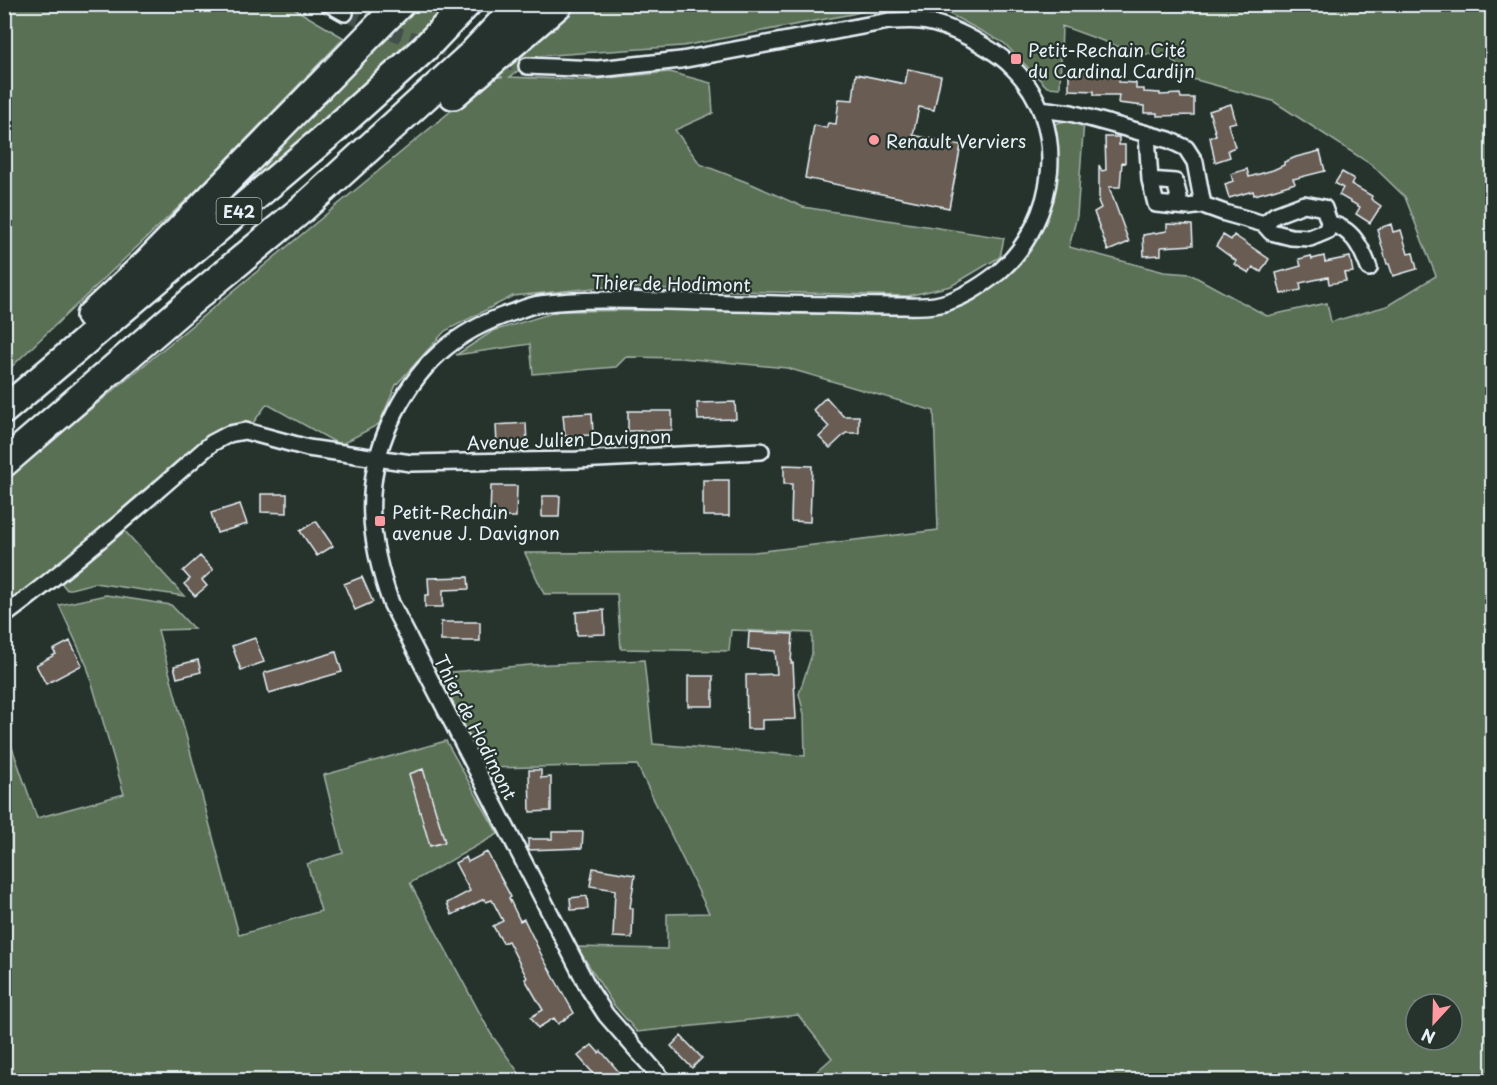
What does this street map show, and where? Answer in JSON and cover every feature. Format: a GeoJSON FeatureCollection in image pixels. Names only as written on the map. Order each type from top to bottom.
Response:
{"type":"FeatureCollection","features":[{"type":"Feature","properties":{"kind":"highway"},"geometry":{"type":"LineString","coordinates":[[4,398],[147,263],[400,4]]}},
{"type":"Feature","properties":{"kind":"highway","name":"E42"},"geometry":{"type":"LineString","coordinates":[[4,410],[334,130],[424,49],[467,4]]}},
{"type":"Feature","properties":{"kind":"highway","name":"E42"},"geometry":{"type":"LineString","coordinates":[[4,463],[301,210],[471,55],[519,4]]}},
{"type":"Feature","properties":{"kind":"highway"},"geometry":{"type":"LineString","coordinates":[[301,210],[418,125],[559,4]]}},
{"type":"Feature","properties":{"kind":"street"},"geometry":{"type":"LineString","coordinates":[[329,4],[345,13]]}},
{"type":"Feature","properties":{"kind":"street","name":"Thier de Hodimont"},"geometry":{"type":"LineString","coordinates":[[527,66],[598,69],[681,60],[889,21],[922,21],[966,36],[1011,65],[1027,85],[1040,109],[1049,143],[1050,174],[1043,206],[1033,230],[1014,258],[975,291],[935,305],[590,300],[538,304],[501,316],[469,330],[442,348],[419,373],[398,406],[384,437],[371,490],[372,522],[379,570],[391,603],[589,989],[606,1015],[663,1080]]}},
{"type":"Feature","properties":{"kind":"street"},"geometry":{"type":"LineString","coordinates":[[1040,109],[1071,113],[1169,140],[1186,148],[1195,162],[1203,204]]}},
{"type":"Feature","properties":{"kind":"street"},"geometry":{"type":"LineString","coordinates":[[1146,135],[1150,180],[1156,204],[1173,206],[1203,204],[1264,224],[1271,232],[1291,237],[1310,238],[1327,231],[1329,224],[1324,208],[1304,204],[1275,215],[1264,224]]}},
{"type":"Feature","properties":{"kind":"street"},"geometry":{"type":"LineString","coordinates":[[1150,180],[1174,182],[1179,197],[1173,206]]}},
{"type":"Feature","properties":{"kind":"street"},"geometry":{"type":"LineString","coordinates":[[1329,224],[1335,225],[1356,240],[1369,268]]}},
{"type":"Feature","properties":{"kind":"street","name":"Avenue Julien Davignon"},"geometry":{"type":"LineString","coordinates":[[4,616],[48,583],[212,443],[229,434],[245,432],[308,448],[411,463],[577,460],[761,451]]}},
{"type":"Feature","properties":{"kind":"green space"},"geometry":{"type":"Polygon","coordinates":[[[4,5],[288,5],[344,38],[203,184],[5,373],[4,5]]]}},
{"type":"Feature","properties":{"kind":"green space"},"geometry":{"type":"Polygon","coordinates":[[[352,5],[380,5],[370,14],[352,5]]]}},
{"type":"Feature","properties":{"kind":"green space"},"geometry":{"type":"Polygon","coordinates":[[[412,5],[447,5],[353,94],[189,236],[412,5]]]}},
{"type":"Feature","properties":{"kind":"green space"},"geometry":{"type":"Polygon","coordinates":[[[578,5],[1492,5],[1492,1080],[807,1080],[832,1058],[798,1015],[637,1032],[613,1004],[577,947],[667,949],[667,914],[709,913],[637,765],[482,768],[440,673],[530,665],[644,660],[653,744],[805,756],[804,714],[799,694],[812,654],[812,633],[731,630],[729,651],[621,649],[617,594],[544,594],[525,553],[754,552],[938,530],[934,411],[787,368],[681,358],[626,357],[616,367],[533,374],[530,344],[456,355],[493,331],[559,311],[695,310],[799,314],[933,314],[970,302],[1019,266],[1039,236],[1054,200],[1057,138],[1055,124],[1070,119],[1084,121],[1077,216],[1069,247],[1164,272],[1190,274],[1267,316],[1327,303],[1331,322],[1387,306],[1436,276],[1405,197],[1372,165],[1273,101],[1189,78],[1168,56],[1136,53],[1062,26],[1060,88],[1047,87],[1004,43],[942,10],[883,6],[683,46],[538,56],[510,77],[588,80],[670,72],[711,83],[713,113],[675,130],[700,164],[803,207],[1004,238],[1000,257],[951,286],[908,296],[605,287],[513,296],[445,331],[396,385],[379,424],[340,445],[267,404],[250,427],[219,430],[155,487],[5,608],[5,480],[492,77],[503,77],[492,75],[578,5]]]}},
{"type":"Feature","properties":{"kind":"green space"},"geometry":{"type":"Polygon","coordinates":[[[122,528],[184,596],[94,583],[67,590],[59,580],[122,528]]]}},
{"type":"Feature","properties":{"kind":"green space"},"geometry":{"type":"Polygon","coordinates":[[[106,595],[171,605],[194,629],[158,630],[239,935],[321,911],[307,864],[343,853],[324,775],[446,741],[498,834],[410,883],[491,1034],[524,1080],[5,1080],[4,725],[37,818],[124,794],[87,666],[59,605],[106,595]]]}},
{"type":"Feature","properties":{"kind":"building","name":"Renault Verviers"},"geometry":{"type":"Polygon","coordinates":[[[908,69],[941,76],[934,110],[919,107],[913,135],[961,145],[949,208],[805,178],[814,125],[826,128],[828,123],[836,124],[839,99],[853,100],[856,74],[905,84],[908,69]]]}},
{"type":"Feature","properties":{"kind":"building"},"geometry":{"type":"Polygon","coordinates":[[[1069,69],[1119,72],[1119,82],[1136,83],[1136,89],[1144,89],[1144,92],[1160,93],[1160,95],[1180,94],[1181,98],[1194,98],[1194,115],[1157,116],[1157,113],[1144,113],[1144,106],[1118,103],[1119,95],[1094,95],[1094,91],[1069,90],[1069,69]]]}},
{"type":"Feature","properties":{"kind":"building"},"geometry":{"type":"Polygon","coordinates":[[[1231,104],[1236,122],[1228,124],[1235,147],[1228,150],[1230,157],[1215,162],[1210,137],[1216,135],[1209,111],[1231,104]]]}},
{"type":"Feature","properties":{"kind":"building"},"geometry":{"type":"Polygon","coordinates":[[[1105,137],[1119,137],[1119,145],[1125,145],[1125,163],[1122,162],[1120,187],[1109,187],[1129,242],[1108,251],[1094,212],[1101,208],[1098,201],[1099,165],[1102,171],[1106,170],[1105,137]]]}},
{"type":"Feature","properties":{"kind":"building"},"geometry":{"type":"Polygon","coordinates":[[[1320,151],[1325,171],[1293,179],[1295,183],[1273,190],[1254,195],[1253,191],[1229,198],[1225,184],[1233,181],[1231,174],[1247,169],[1249,177],[1273,170],[1296,157],[1320,151]]]}},
{"type":"Feature","properties":{"kind":"building"},"geometry":{"type":"Polygon","coordinates":[[[1342,172],[1354,179],[1351,184],[1372,196],[1371,199],[1381,206],[1370,223],[1356,214],[1360,207],[1339,195],[1343,188],[1335,183],[1342,172]]]}},
{"type":"Feature","properties":{"kind":"building"},"geometry":{"type":"Polygon","coordinates":[[[1167,224],[1192,225],[1193,245],[1161,247],[1161,255],[1144,256],[1143,235],[1167,231],[1167,224]]]}},
{"type":"Feature","properties":{"kind":"building"},"geometry":{"type":"Polygon","coordinates":[[[1391,224],[1393,232],[1401,230],[1408,254],[1413,253],[1417,269],[1393,276],[1387,264],[1377,229],[1391,224]]]}},
{"type":"Feature","properties":{"kind":"building"},"geometry":{"type":"Polygon","coordinates":[[[1223,235],[1231,240],[1234,235],[1269,259],[1261,272],[1253,267],[1249,273],[1234,264],[1236,261],[1216,246],[1223,235]]]}},
{"type":"Feature","properties":{"kind":"building"},"geometry":{"type":"Polygon","coordinates":[[[1311,256],[1312,259],[1324,256],[1325,262],[1350,257],[1353,272],[1344,273],[1346,281],[1329,284],[1328,277],[1300,283],[1301,290],[1281,294],[1276,273],[1301,266],[1299,259],[1311,256]]]}},
{"type":"Feature","properties":{"kind":"building"},"geometry":{"type":"Polygon","coordinates":[[[826,397],[843,416],[859,416],[859,433],[846,433],[830,448],[819,437],[829,427],[813,410],[826,397]]]}},
{"type":"Feature","properties":{"kind":"building"},"geometry":{"type":"Polygon","coordinates":[[[735,402],[736,419],[698,420],[697,403],[735,402]]]}},
{"type":"Feature","properties":{"kind":"building"},"geometry":{"type":"Polygon","coordinates":[[[628,411],[672,411],[672,430],[628,431],[628,411]]]}},
{"type":"Feature","properties":{"kind":"building"},"geometry":{"type":"Polygon","coordinates":[[[592,413],[593,435],[565,436],[563,415],[592,413]]]}},
{"type":"Feature","properties":{"kind":"building"},"geometry":{"type":"Polygon","coordinates":[[[526,423],[527,444],[497,445],[496,425],[526,423]]]}},
{"type":"Feature","properties":{"kind":"building"},"geometry":{"type":"Polygon","coordinates":[[[784,465],[812,466],[810,522],[791,521],[792,484],[784,484],[784,465]]]}},
{"type":"Feature","properties":{"kind":"building"},"geometry":{"type":"Polygon","coordinates":[[[703,480],[729,480],[729,516],[703,516],[703,480]]]}},
{"type":"Feature","properties":{"kind":"building"},"geometry":{"type":"Polygon","coordinates":[[[491,486],[517,486],[516,517],[490,517],[491,486]]]}},
{"type":"Feature","properties":{"kind":"building"},"geometry":{"type":"Polygon","coordinates":[[[261,494],[287,494],[287,513],[261,512],[261,494]]]}},
{"type":"Feature","properties":{"kind":"building"},"geometry":{"type":"Polygon","coordinates":[[[542,496],[560,496],[559,517],[542,517],[542,496]]]}},
{"type":"Feature","properties":{"kind":"building"},"geometry":{"type":"Polygon","coordinates":[[[240,504],[247,524],[217,533],[211,513],[240,504]]]}},
{"type":"Feature","properties":{"kind":"building"},"geometry":{"type":"Polygon","coordinates":[[[316,521],[333,546],[317,556],[300,531],[316,521]]]}},
{"type":"Feature","properties":{"kind":"building"},"geometry":{"type":"Polygon","coordinates":[[[200,556],[213,570],[202,580],[207,586],[195,596],[184,584],[190,579],[183,571],[200,556]]]}},
{"type":"Feature","properties":{"kind":"building"},"geometry":{"type":"Polygon","coordinates":[[[362,577],[373,602],[355,610],[344,584],[362,577]]]}},
{"type":"Feature","properties":{"kind":"building"},"geometry":{"type":"Polygon","coordinates":[[[468,577],[469,589],[443,590],[443,607],[425,607],[425,595],[429,595],[428,578],[468,577]]]}},
{"type":"Feature","properties":{"kind":"building"},"geometry":{"type":"Polygon","coordinates":[[[604,610],[605,634],[577,635],[576,612],[604,610]]]}},
{"type":"Feature","properties":{"kind":"building"},"geometry":{"type":"Polygon","coordinates":[[[441,622],[480,622],[480,641],[441,641],[441,622]]]}},
{"type":"Feature","properties":{"kind":"building"},"geometry":{"type":"Polygon","coordinates":[[[749,632],[793,634],[791,663],[793,663],[796,719],[762,720],[762,729],[747,729],[746,675],[777,674],[775,651],[748,649],[749,632]]]}},
{"type":"Feature","properties":{"kind":"building"},"geometry":{"type":"Polygon","coordinates":[[[255,638],[264,662],[241,670],[232,646],[255,638]]]}},
{"type":"Feature","properties":{"kind":"building"},"geometry":{"type":"Polygon","coordinates":[[[70,641],[82,665],[46,684],[36,665],[56,654],[53,650],[70,641]]]}},
{"type":"Feature","properties":{"kind":"building"},"geometry":{"type":"Polygon","coordinates":[[[336,652],[342,672],[269,693],[264,673],[336,652]]]}},
{"type":"Feature","properties":{"kind":"building"},"geometry":{"type":"Polygon","coordinates":[[[198,660],[201,672],[177,678],[174,666],[198,660]]]}},
{"type":"Feature","properties":{"kind":"building"},"geometry":{"type":"Polygon","coordinates":[[[688,676],[713,676],[713,706],[688,706],[688,676]]]}},
{"type":"Feature","properties":{"kind":"building"},"geometry":{"type":"Polygon","coordinates":[[[423,769],[445,842],[430,846],[409,774],[423,769]]]}},
{"type":"Feature","properties":{"kind":"building"},"geometry":{"type":"Polygon","coordinates":[[[529,770],[541,770],[541,778],[551,777],[551,811],[530,812],[529,770]]]}},
{"type":"Feature","properties":{"kind":"building"},"geometry":{"type":"Polygon","coordinates":[[[552,832],[583,832],[582,848],[528,850],[528,839],[552,839],[552,832]]]}},
{"type":"Feature","properties":{"kind":"building"},"geometry":{"type":"Polygon","coordinates":[[[487,852],[511,897],[509,898],[520,921],[524,919],[574,1013],[558,1024],[554,1018],[538,1028],[531,1017],[543,1010],[525,979],[527,978],[508,941],[503,943],[493,926],[503,921],[492,900],[486,902],[484,899],[452,915],[447,903],[470,891],[455,863],[466,857],[468,862],[487,852]]]}},
{"type":"Feature","properties":{"kind":"building"},"geometry":{"type":"Polygon","coordinates":[[[593,868],[635,875],[630,908],[633,908],[632,938],[613,937],[615,890],[590,886],[593,868]]]}},
{"type":"Feature","properties":{"kind":"building"},"geometry":{"type":"Polygon","coordinates":[[[587,896],[588,909],[571,910],[570,898],[587,896]]]}},
{"type":"Feature","properties":{"kind":"building"},"geometry":{"type":"Polygon","coordinates":[[[681,1036],[702,1058],[692,1068],[671,1046],[681,1036]]]}},
{"type":"Feature","properties":{"kind":"building"},"geometry":{"type":"Polygon","coordinates":[[[592,1045],[599,1053],[601,1051],[626,1080],[599,1080],[578,1056],[592,1045]]]}},
{"type":"Feature","properties":{"kind":"tunnel"},"geometry":{"type":"LineString","coordinates":[[345,13],[434,46],[527,66]]}},
{"type":"Feature","properties":{"kind":"place","name":"Petit-Rechain Cité du Cardinal Cardijn"},"geometry":{"type":"Point","coordinates":[1016,59]}},
{"type":"Feature","properties":{"kind":"place","name":"Renault Verviers"},"geometry":{"type":"Point","coordinates":[874,140]}},
{"type":"Feature","properties":{"kind":"place","name":"Petit-Rechain avenue J. Davignon"},"geometry":{"type":"Point","coordinates":[380,521]}}]}
